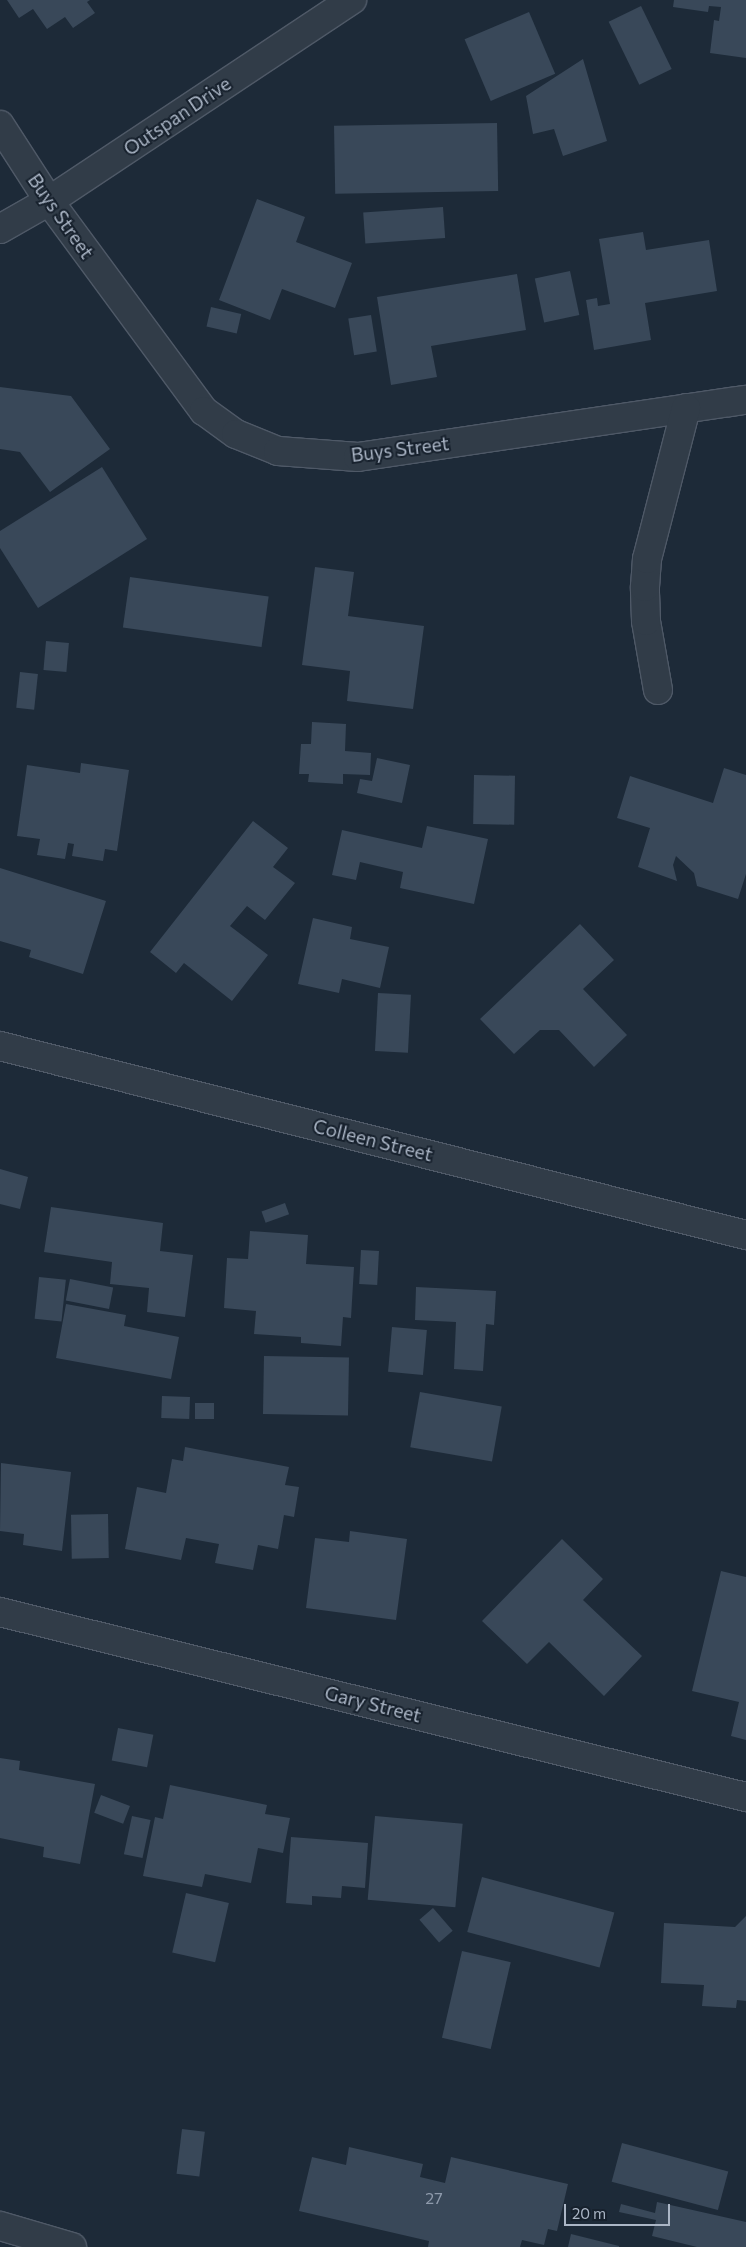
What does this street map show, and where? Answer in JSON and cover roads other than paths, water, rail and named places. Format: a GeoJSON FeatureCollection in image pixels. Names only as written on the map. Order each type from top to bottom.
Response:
{"type":"FeatureCollection","features":[{"type":"Feature","properties":{"kind":"street","name":"Outspan Drive"},"geometry":{"type":"LineString","coordinates":[[0,229],[49,201],[352,0]]}},
{"type":"Feature","properties":{"kind":"street","name":"Buys Street"},"geometry":{"type":"LineString","coordinates":[[0,125],[49,201],[204,411],[236,434],[278,452],[358,457],[746,400]]}},
{"type":"Feature","properties":{"kind":"street"},"geometry":{"type":"LineString","coordinates":[[658,690],[646,621],[645,586],[647,559],[686,408]]}},
{"type":"Feature","properties":{"kind":"street","name":"Colleen Street"},"geometry":{"type":"LineString","coordinates":[[0,1046],[746,1235]]}},
{"type":"Feature","properties":{"kind":"street","name":"Gary Street"},"geometry":{"type":"LineString","coordinates":[[0,1612],[746,1796]]}},
{"type":"Feature","properties":{"kind":"street"},"geometry":{"type":"LineString","coordinates":[[0,2226],[72,2247]]}}]}
